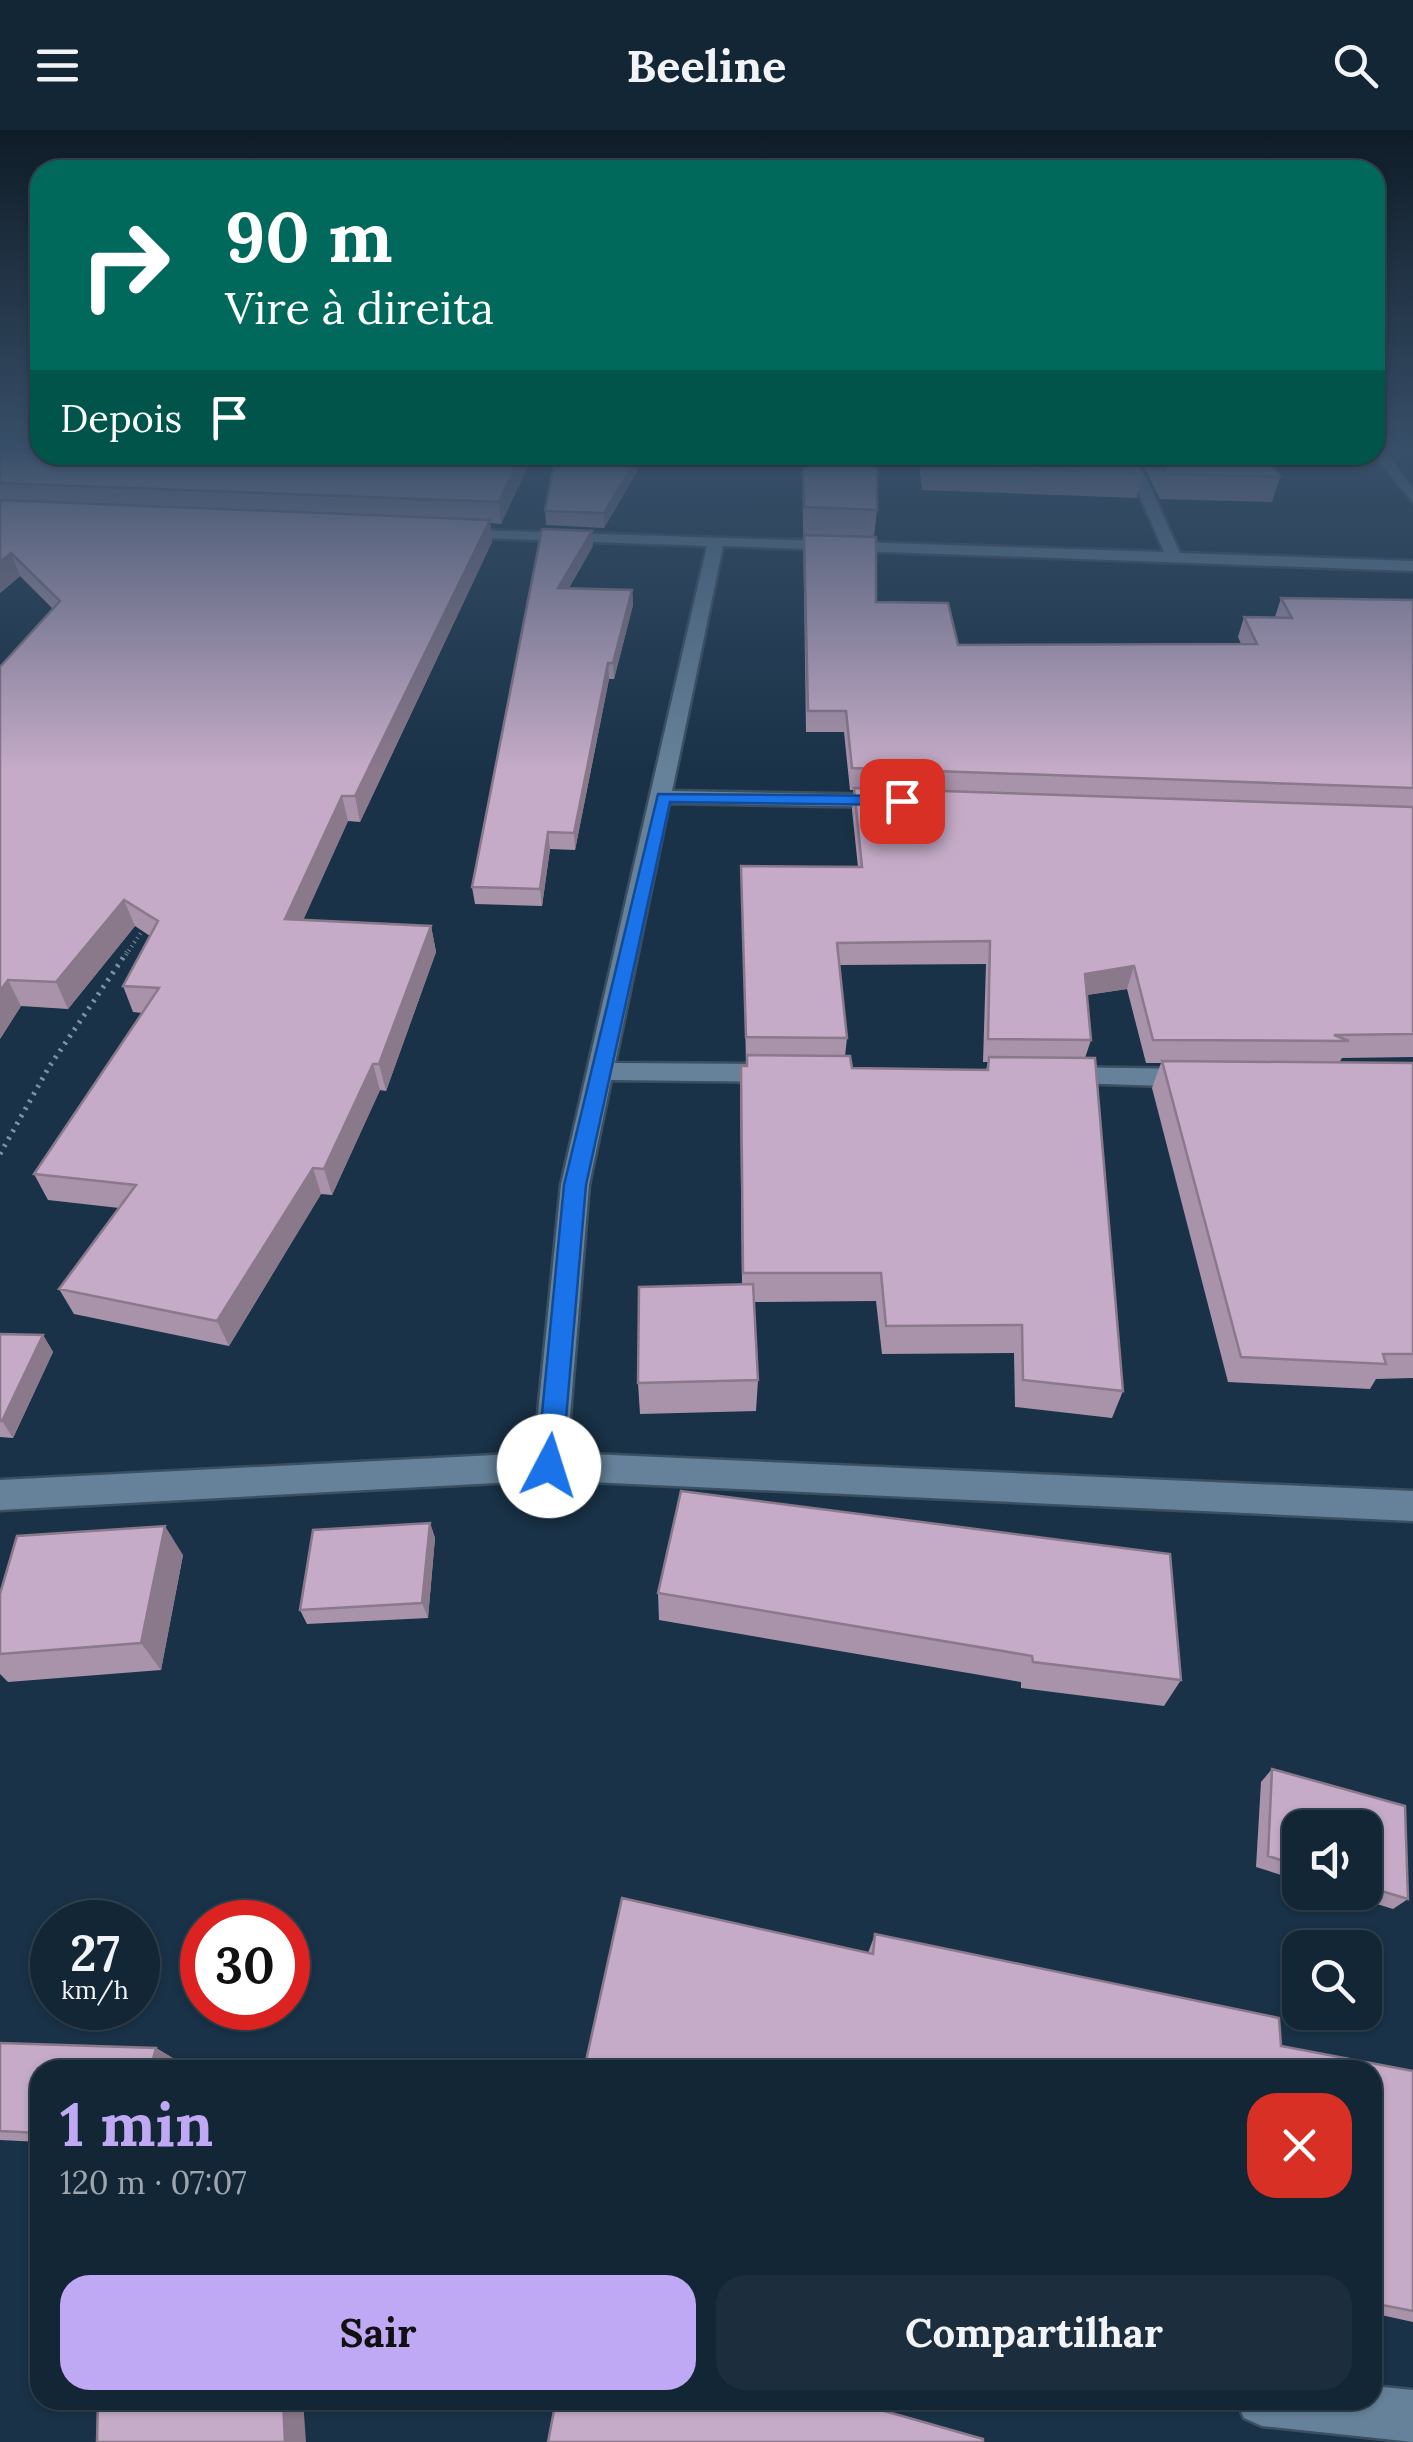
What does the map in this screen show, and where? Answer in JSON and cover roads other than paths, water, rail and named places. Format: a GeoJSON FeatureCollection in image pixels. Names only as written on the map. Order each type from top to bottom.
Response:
{"type":"FeatureCollection","features":[{"type":"Feature","properties":{"kind":"street"},"geometry":{"type":"LineString","coordinates":[[549,1466],[575,1185],[714,555]]}},
{"type":"Feature","properties":{"kind":"street"},"geometry":{"type":"LineString","coordinates":[[1079,555],[1413,566]]}},
{"type":"Feature","properties":{"kind":"street"},"geometry":{"type":"LineString","coordinates":[[663,797],[922,801]]}},
{"type":"Feature","properties":{"kind":"street"},"geometry":{"type":"LineString","coordinates":[[602,1072],[815,1074]]}},
{"type":"Feature","properties":{"kind":"street"},"geometry":{"type":"LineString","coordinates":[[1028,1076],[1220,1078]]}},
{"type":"Feature","properties":{"kind":"street"},"geometry":{"type":"LineString","coordinates":[[0,1496],[549,1466],[1412,1510]]}},
{"type":"Feature","properties":{"kind":"street"},"geometry":{"type":"LineString","coordinates":[[1356,2410],[1413,2416]]}}]}
